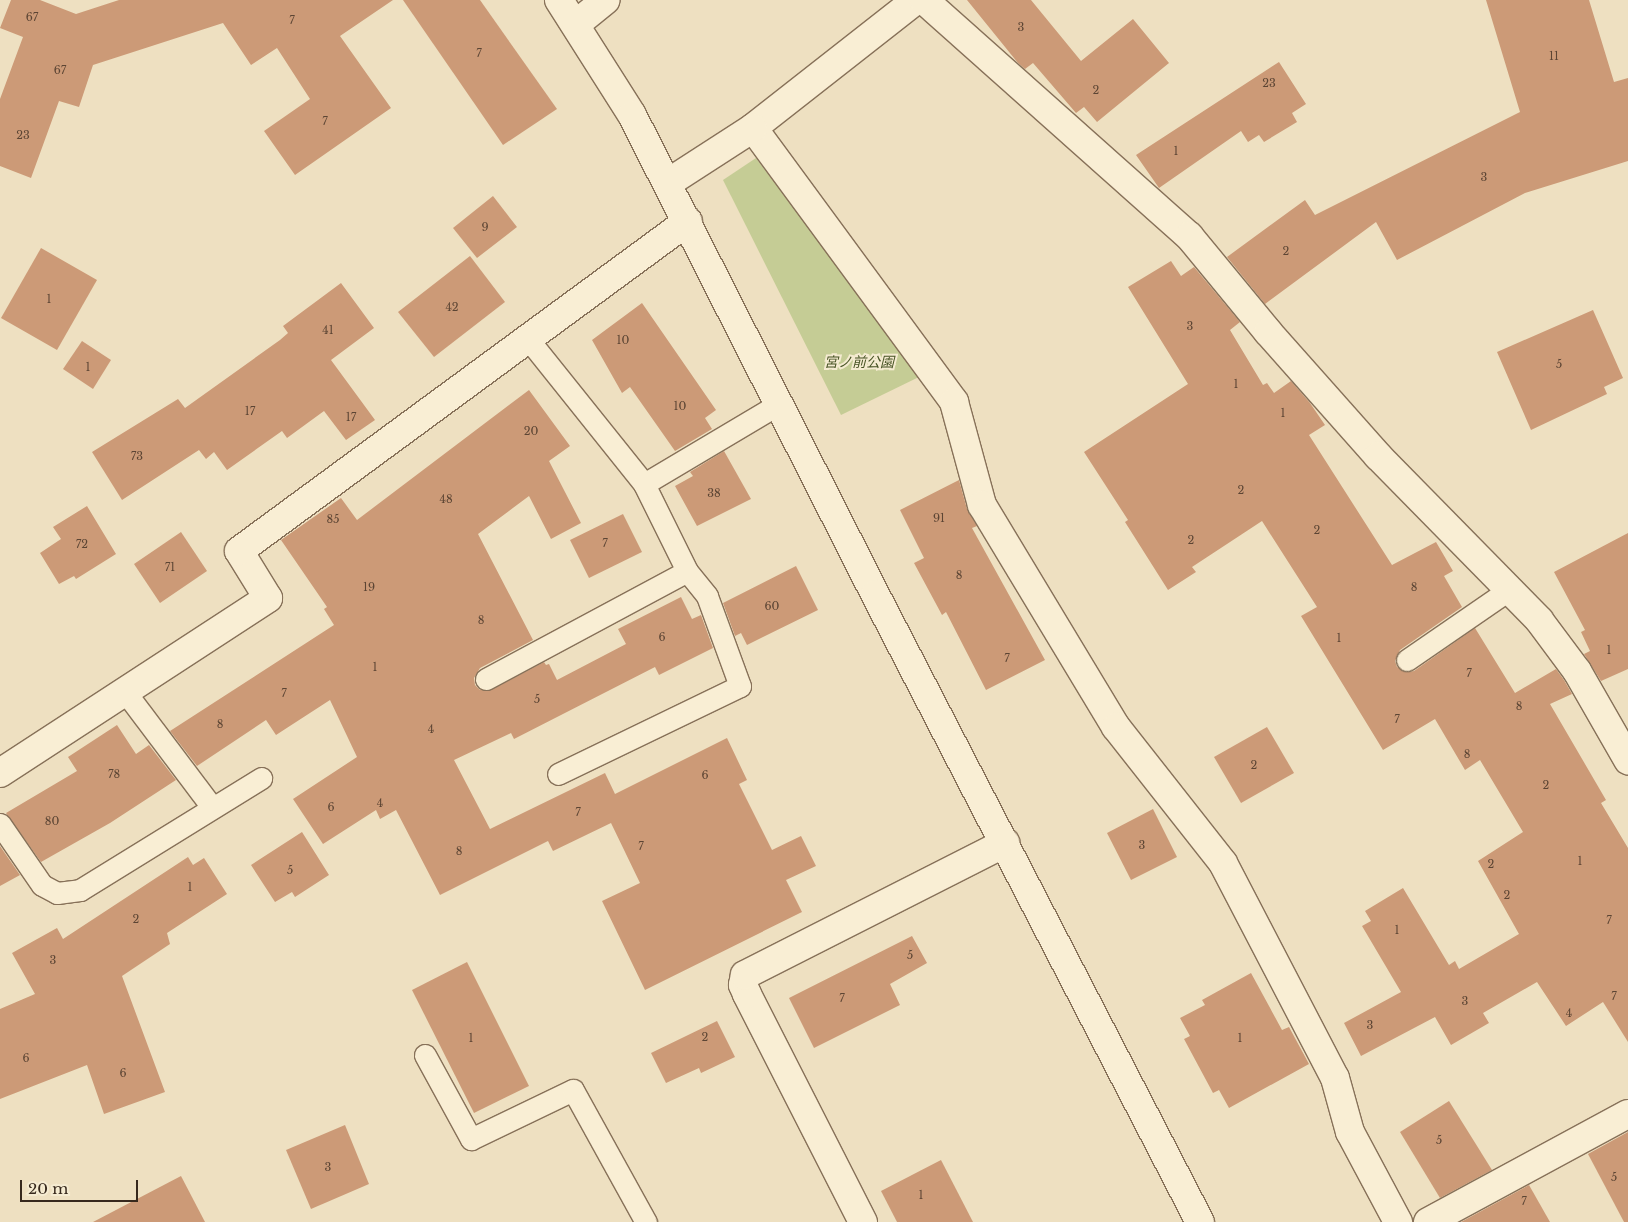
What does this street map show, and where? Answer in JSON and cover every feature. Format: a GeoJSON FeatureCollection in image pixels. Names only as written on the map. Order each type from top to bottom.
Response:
{"type":"FeatureCollection","features":[{"type":"Feature","properties":{"kind":"street"},"geometry":{"type":"LineString","coordinates":[[559,0],[632,115],[688,221],[778,404],[1200,1222]]}},
{"type":"Feature","properties":{"kind":"street"},"geometry":{"type":"LineString","coordinates":[[576,24],[606,0]]}},
{"type":"Feature","properties":{"kind":"street"},"geometry":{"type":"LineString","coordinates":[[668,183],[752,128],[916,0]]}},
{"type":"Feature","properties":{"kind":"street"},"geometry":{"type":"LineString","coordinates":[[924,0],[1189,236],[1268,332],[1378,456],[1507,590],[1539,620],[1577,671],[1628,760]]}},
{"type":"Feature","properties":{"kind":"street"},"geometry":{"type":"LineString","coordinates":[[752,128],[954,402],[982,505],[1116,727],[1223,863],[1331,1070],[1350,1132],[1398,1222]]}},
{"type":"Feature","properties":{"kind":"street"},"geometry":{"type":"LineString","coordinates":[[0,773],[126,693],[268,598],[239,551],[688,221]]}},
{"type":"Feature","properties":{"kind":"street"},"geometry":{"type":"LineString","coordinates":[[863,1222],[747,994],[743,985],[745,975],[1005,842]]}},
{"type":"Feature","properties":{"kind":"street"},"geometry":{"type":"LineString","coordinates":[[1428,1222],[1628,1114]]}},
{"type":"Feature","properties":{"kind":"lane"},"geometry":{"type":"LineString","coordinates":[[528,339],[644,484],[687,571],[708,596],[740,686],[558,774]]}},
{"type":"Feature","properties":{"kind":"lane"},"geometry":{"type":"LineString","coordinates":[[644,484],[778,404]]}},
{"type":"Feature","properties":{"kind":"lane"},"geometry":{"type":"LineString","coordinates":[[486,679],[687,571]]}},
{"type":"Feature","properties":{"kind":"lane"},"geometry":{"type":"LineString","coordinates":[[1407,660],[1507,590]]}},
{"type":"Feature","properties":{"kind":"lane"},"geometry":{"type":"LineString","coordinates":[[126,693],[212,807]]}},
{"type":"Feature","properties":{"kind":"lane"},"geometry":{"type":"LineString","coordinates":[[0,824],[42,885],[57,893],[80,890],[261,778]]}},
{"type":"Feature","properties":{"kind":"lane"},"geometry":{"type":"LineString","coordinates":[[425,1055],[470,1139],[574,1090],[646,1222]]}},
{"type":"Feature","properties":{"kind":"green space","name":"宮ノ前公園"},"geometry":{"type":"Polygon","coordinates":[[[756,158],[921,376],[841,415],[723,180],[756,158]]]}},
{"type":"Feature","properties":{"kind":"building"},"geometry":{"type":"Polygon","coordinates":[[[11,0],[40,0],[76,14],[119,0],[393,0],[340,36],[391,108],[295,175],[264,131],[310,99],[277,48],[251,65],[223,23],[93,65],[79,107],[59,101],[31,178],[0,166],[0,99],[23,37],[0,28],[11,0]]]}},
{"type":"Feature","properties":{"kind":"building"},"geometry":{"type":"Polygon","coordinates":[[[403,0],[480,0],[557,109],[503,145],[403,0]]]}},
{"type":"Feature","properties":{"kind":"building"},"geometry":{"type":"Polygon","coordinates":[[[967,0],[1031,0],[1081,61],[1133,19],[1169,63],[1097,122],[1084,107],[1076,113],[1033,63],[1025,69],[1018,63],[967,0]]]}},
{"type":"Feature","properties":{"kind":"building"},"geometry":{"type":"Polygon","coordinates":[[[1486,0],[1589,0],[1614,82],[1628,78],[1628,161],[1525,193],[1397,260],[1376,222],[1265,304],[1227,257],[1305,200],[1315,215],[1520,112],[1486,0]]]}},
{"type":"Feature","properties":{"kind":"building"},"geometry":{"type":"Polygon","coordinates":[[[1279,62],[1306,104],[1292,113],[1297,122],[1264,142],[1259,135],[1248,142],[1241,131],[1159,188],[1136,155],[1279,62]]]}},
{"type":"Feature","properties":{"kind":"building"},"geometry":{"type":"Polygon","coordinates":[[[493,196],[517,227],[477,258],[453,228],[493,196]]]}},
{"type":"Feature","properties":{"kind":"building"},"geometry":{"type":"Polygon","coordinates":[[[41,248],[97,280],[57,350],[1,318],[41,248]]]}},
{"type":"Feature","properties":{"kind":"building"},"geometry":{"type":"Polygon","coordinates":[[[470,256],[505,302],[434,357],[398,312],[470,256]]]}},
{"type":"Feature","properties":{"kind":"building"},"geometry":{"type":"Polygon","coordinates":[[[1171,261],[1181,276],[1194,267],[1240,322],[1230,330],[1263,385],[1267,383],[1274,393],[1291,381],[1310,403],[1325,425],[1309,435],[1392,565],[1436,542],[1453,571],[1444,576],[1462,607],[1400,650],[1395,661],[1397,667],[1408,672],[1414,671],[1475,628],[1515,693],[1556,669],[1564,680],[1572,694],[1550,704],[1606,800],[1601,803],[1628,848],[1628,1042],[1603,1002],[1566,1026],[1537,982],[1483,1013],[1489,1023],[1451,1045],[1435,1017],[1361,1056],[1344,1023],[1401,992],[1362,926],[1371,921],[1365,911],[1403,888],[1449,965],[1455,961],[1459,969],[1519,934],[1478,861],[1523,832],[1480,760],[1465,770],[1435,719],[1383,750],[1301,616],[1317,607],[1262,521],[1192,567],[1196,572],[1168,590],[1125,522],[1128,520],[1084,452],[1188,384],[1128,287],[1171,261]]]}},
{"type":"Feature","properties":{"kind":"building"},"geometry":{"type":"Polygon","coordinates":[[[341,283],[374,328],[331,360],[375,420],[346,440],[324,411],[287,438],[282,431],[227,470],[214,452],[206,459],[199,450],[122,500],[92,452],[178,399],[185,408],[280,340],[288,333],[283,326],[341,283]]]}},
{"type":"Feature","properties":{"kind":"building"},"geometry":{"type":"Polygon","coordinates":[[[642,303],[716,410],[705,418],[712,429],[675,451],[630,387],[622,393],[592,340],[642,303]]]}},
{"type":"Feature","properties":{"kind":"building"},"geometry":{"type":"Polygon","coordinates":[[[1593,310],[1623,378],[1604,387],[1607,394],[1531,430],[1497,352],[1593,310]]]}},
{"type":"Feature","properties":{"kind":"building"},"geometry":{"type":"Polygon","coordinates":[[[82,341],[111,360],[93,389],[63,369],[82,341]]]}},
{"type":"Feature","properties":{"kind":"building"},"geometry":{"type":"Polygon","coordinates":[[[529,390],[570,446],[549,461],[581,523],[551,539],[529,496],[478,534],[533,640],[480,668],[474,678],[475,685],[480,690],[491,690],[544,662],[546,665],[549,664],[557,680],[626,644],[618,629],[681,597],[692,619],[701,615],[713,648],[659,675],[655,667],[514,739],[511,733],[454,760],[490,829],[605,773],[615,794],[727,738],[747,780],[739,784],[772,850],[801,836],[816,866],[786,880],[802,912],[645,990],[602,901],[640,883],[611,823],[553,851],[548,841],[440,895],[396,810],[380,819],[376,810],[323,844],[293,799],[357,757],[330,700],[276,735],[266,720],[197,766],[170,731],[334,625],[324,609],[327,607],[281,540],[341,498],[357,520],[529,390]]]}},
{"type":"Feature","properties":{"kind":"building"},"geometry":{"type":"Polygon","coordinates":[[[724,451],[751,499],[697,526],[675,486],[693,476],[690,472],[724,451]]]}},
{"type":"Feature","properties":{"kind":"building"},"geometry":{"type":"Polygon","coordinates":[[[959,480],[967,509],[977,526],[972,528],[1045,660],[986,690],[946,612],[942,615],[914,563],[924,558],[900,510],[959,480]]]}},
{"type":"Feature","properties":{"kind":"building"},"geometry":{"type":"Polygon","coordinates":[[[87,506],[116,554],[76,579],[74,576],[59,584],[40,553],[61,539],[53,527],[87,506]]]}},
{"type":"Feature","properties":{"kind":"building"},"geometry":{"type":"Polygon","coordinates":[[[623,514],[642,552],[589,578],[570,540],[623,514]]]}},
{"type":"Feature","properties":{"kind":"building"},"geometry":{"type":"Polygon","coordinates":[[[181,532],[207,571],[160,603],[134,564],[181,532]]]}},
{"type":"Feature","properties":{"kind":"building"},"geometry":{"type":"Polygon","coordinates":[[[1628,533],[1628,669],[1601,681],[1584,654],[1590,651],[1581,632],[1585,630],[1554,572],[1628,533]]]}},
{"type":"Feature","properties":{"kind":"building"},"geometry":{"type":"Polygon","coordinates":[[[796,566],[818,610],[747,645],[741,633],[735,636],[723,603],[796,566]]]}},
{"type":"Feature","properties":{"kind":"building"},"geometry":{"type":"Polygon","coordinates":[[[117,725],[136,754],[149,745],[176,780],[110,823],[41,862],[6,813],[77,771],[68,757],[117,725]]]}},
{"type":"Feature","properties":{"kind":"building"},"geometry":{"type":"Polygon","coordinates":[[[1267,727],[1294,773],[1241,803],[1214,757],[1267,727]]]}},
{"type":"Feature","properties":{"kind":"building"},"geometry":{"type":"Polygon","coordinates":[[[1153,809],[1177,857],[1131,880],[1107,833],[1153,809]]]}},
{"type":"Feature","properties":{"kind":"building"},"geometry":{"type":"Polygon","coordinates":[[[302,832],[329,875],[295,897],[292,892],[275,902],[251,865],[302,832]]]}},
{"type":"Feature","properties":{"kind":"building"},"geometry":{"type":"Polygon","coordinates":[[[0,846],[20,875],[0,886],[0,846]]]}},
{"type":"Feature","properties":{"kind":"building"},"geometry":{"type":"Polygon","coordinates":[[[188,857],[193,865],[204,858],[227,894],[167,933],[170,944],[122,976],[165,1092],[104,1114],[87,1065],[0,1099],[0,1009],[35,994],[12,953],[57,928],[63,939],[188,857]]]}},
{"type":"Feature","properties":{"kind":"building"},"geometry":{"type":"Polygon","coordinates":[[[912,936],[927,963],[890,984],[900,1005],[814,1048],[789,998],[912,936]]]}},
{"type":"Feature","properties":{"kind":"building"},"geometry":{"type":"Polygon","coordinates":[[[467,962],[529,1086],[474,1113],[412,990],[467,962]]]}},
{"type":"Feature","properties":{"kind":"building"},"geometry":{"type":"Polygon","coordinates":[[[1251,973],[1282,1030],[1289,1027],[1309,1064],[1229,1108],[1219,1090],[1213,1093],[1184,1039],[1190,1036],[1180,1018],[1205,1005],[1202,1000],[1251,973]]]}},
{"type":"Feature","properties":{"kind":"building"},"geometry":{"type":"Polygon","coordinates":[[[717,1021],[735,1057],[701,1073],[699,1068],[666,1083],[651,1053],[717,1021]]]}},
{"type":"Feature","properties":{"kind":"building"},"geometry":{"type":"Polygon","coordinates":[[[1449,1101],[1492,1170],[1440,1198],[1400,1132],[1449,1101]]]}},
{"type":"Feature","properties":{"kind":"building"},"geometry":{"type":"Polygon","coordinates":[[[345,1125],[369,1184],[311,1209],[286,1150],[345,1125]]]}},
{"type":"Feature","properties":{"kind":"building"},"geometry":{"type":"Polygon","coordinates":[[[1628,1132],[1628,1222],[1624,1222],[1588,1154],[1628,1132]]]}},
{"type":"Feature","properties":{"kind":"building"},"geometry":{"type":"Polygon","coordinates":[[[941,1160],[973,1222],[897,1222],[881,1191],[941,1160]]]}},
{"type":"Feature","properties":{"kind":"building"},"geometry":{"type":"Polygon","coordinates":[[[181,1176],[205,1222],[93,1222],[181,1176]]]}},
{"type":"Feature","properties":{"kind":"building"},"geometry":{"type":"Polygon","coordinates":[[[1529,1185],[1550,1222],[1461,1222],[1529,1185]]]}}]}
